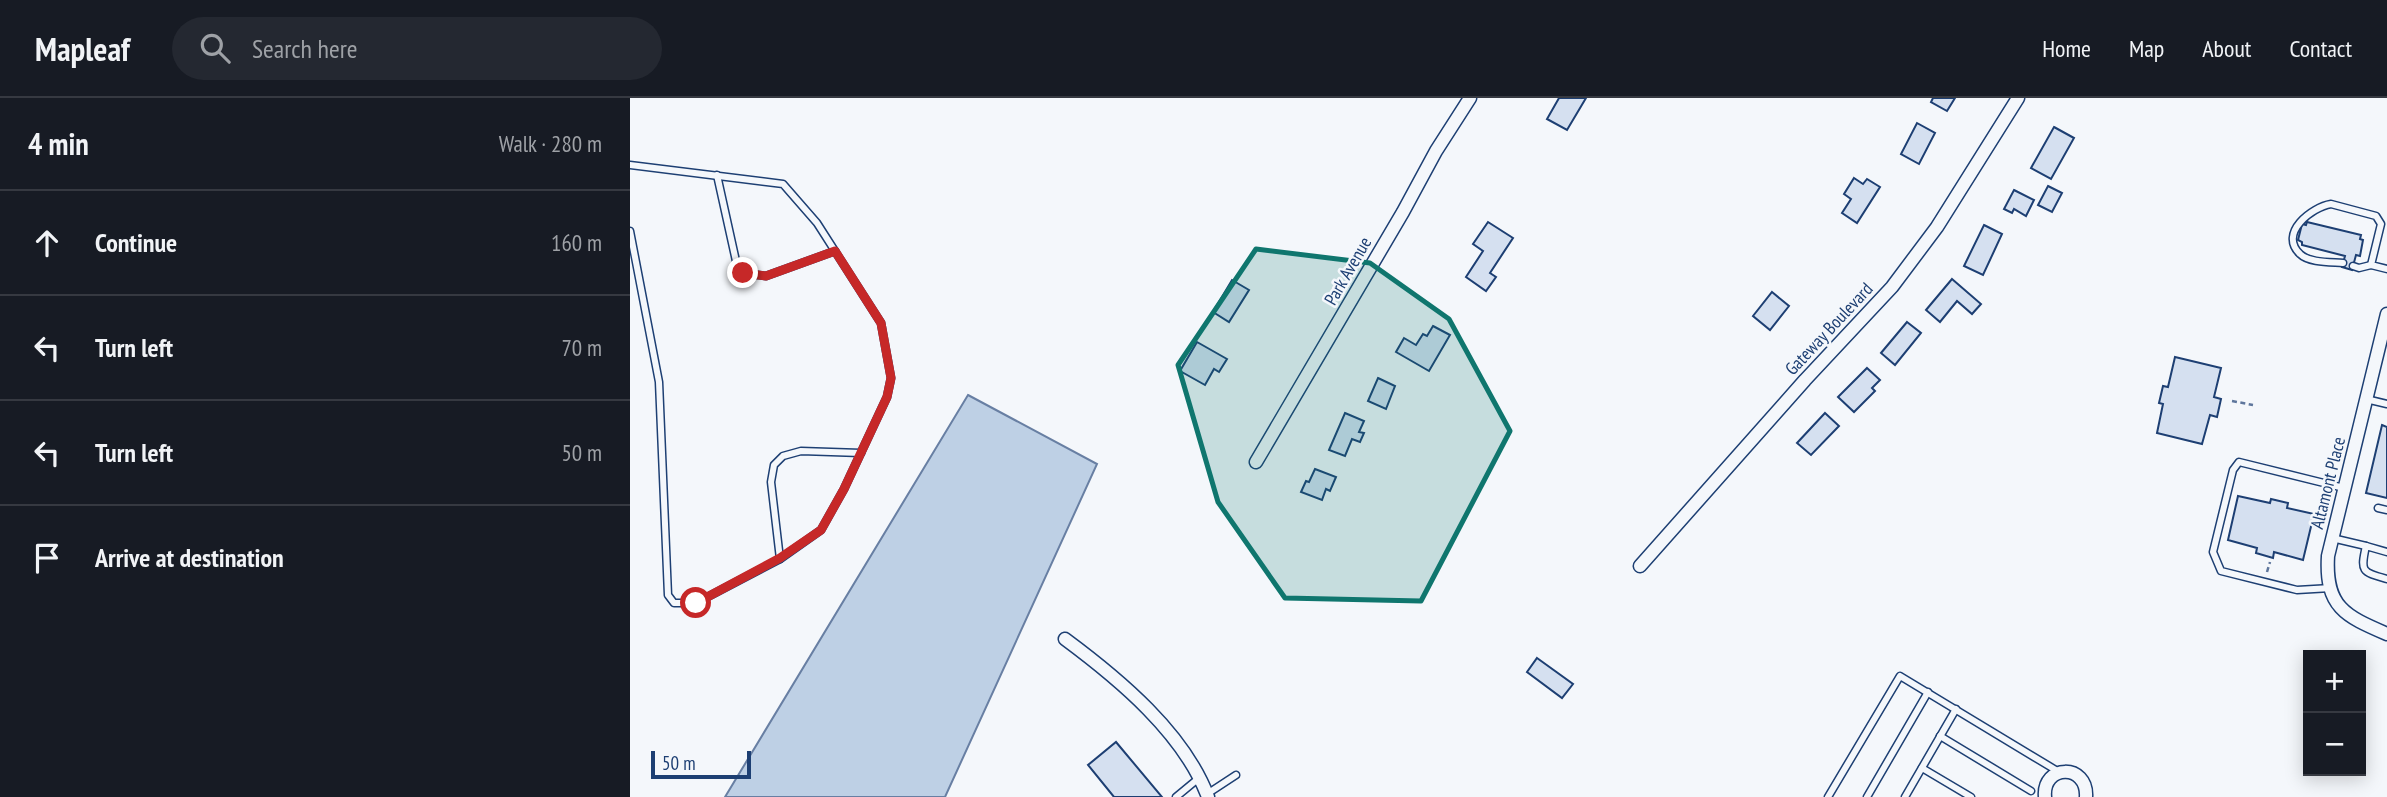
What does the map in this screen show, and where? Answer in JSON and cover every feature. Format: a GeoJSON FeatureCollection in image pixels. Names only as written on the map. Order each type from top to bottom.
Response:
{"type":"FeatureCollection","features":[{"type":"Feature","properties":{"kind":"street","name":"Park Avenue"},"geometry":{"type":"LineString","coordinates":[[1256,462],[1436,151],[1470,98]]}},
{"type":"Feature","properties":{"kind":"street","name":"Gateway Boulevard"},"geometry":{"type":"LineString","coordinates":[[1640,566],[1805,380],[1892,287],[1937,227],[2018,98]]}},
{"type":"Feature","properties":{"kind":"street","name":"Altamont Place"},"geometry":{"type":"LineString","coordinates":[[2331,588],[2327,569],[2332,538],[2387,314]]}},
{"type":"Feature","properties":{"kind":"street"},"geometry":{"type":"LineString","coordinates":[[2331,588],[2346,614],[2387,634]]}},
{"type":"Feature","properties":{"kind":"street"},"geometry":{"type":"LineString","coordinates":[[1065,639],[1106,670],[1158,722],[1183,750],[1201,777],[1208,795]]}},
{"type":"Feature","properties":{"kind":"street"},"geometry":{"type":"LineString","coordinates":[[2037,794],[2059,772],[2066,772],[2080,777],[2087,789],[2086,797]]}},
{"type":"Feature","properties":{"kind":"lane"},"geometry":{"type":"LineString","coordinates":[[630,165],[783,184],[817,223],[881,323],[891,378],[887,397],[821,530],[780,558],[696,603],[674,603],[668,595],[659,382],[630,231]]}},
{"type":"Feature","properties":{"kind":"lane"},"geometry":{"type":"LineString","coordinates":[[717,175],[736,261],[743,273],[766,276],[835,251]]}},
{"type":"Feature","properties":{"kind":"lane"},"geometry":{"type":"LineString","coordinates":[[2343,263],[2304,257],[2294,242],[2299,222],[2324,205],[2331,204],[2376,216],[2381,224],[2371,265]]}},
{"type":"Feature","properties":{"kind":"lane"},"geometry":{"type":"LineString","coordinates":[[2353,266],[2359,268],[2371,265],[2387,270]]}},
{"type":"Feature","properties":{"kind":"lane"},"geometry":{"type":"LineString","coordinates":[[2366,399],[2387,404]]}},
{"type":"Feature","properties":{"kind":"lane"},"geometry":{"type":"LineString","coordinates":[[780,558],[771,482],[774,465],[783,456],[801,450],[861,453]]}},
{"type":"Feature","properties":{"kind":"lane"},"geometry":{"type":"LineString","coordinates":[[2331,588],[2297,590],[2221,571],[2213,552],[2233,470],[2239,462],[2344,488]]}},
{"type":"Feature","properties":{"kind":"lane"},"geometry":{"type":"LineString","coordinates":[[2378,508],[2387,510]]}},
{"type":"Feature","properties":{"kind":"lane"},"geometry":{"type":"LineString","coordinates":[[2332,538],[2387,552]]}},
{"type":"Feature","properties":{"kind":"lane"},"geometry":{"type":"LineString","coordinates":[[2366,546],[2364,570],[2367,574],[2387,579]]}},
{"type":"Feature","properties":{"kind":"lane"},"geometry":{"type":"LineString","coordinates":[[1828,797],[1900,676],[2059,772]]}},
{"type":"Feature","properties":{"kind":"lane"},"geometry":{"type":"LineString","coordinates":[[1867,797],[1928,692]]}},
{"type":"Feature","properties":{"kind":"lane"},"geometry":{"type":"LineString","coordinates":[[1905,797],[1956,709]]}},
{"type":"Feature","properties":{"kind":"lane"},"geometry":{"type":"LineString","coordinates":[[1940,736],[2037,794]]}},
{"type":"Feature","properties":{"kind":"lane"},"geometry":{"type":"LineString","coordinates":[[1922,768],[1970,797]]}},
{"type":"Feature","properties":{"kind":"lane"},"geometry":{"type":"LineString","coordinates":[[1208,795],[1236,775]]}},
{"type":"Feature","properties":{"kind":"lane"},"geometry":{"type":"LineString","coordinates":[[1176,797],[1201,777]]}},
{"type":"Feature","properties":{"kind":"path"},"geometry":{"type":"LineString","coordinates":[[2232,401],[2253,405]]}},
{"type":"Feature","properties":{"kind":"highlighted area"},"geometry":{"type":"Polygon","coordinates":[[[1256,249],[1370,263],[1449,319],[1510,431],[1421,601],[1285,598],[1218,502],[1178,365],[1256,249]]]}},
{"type":"Feature","properties":{"kind":"water"},"geometry":{"type":"Polygon","coordinates":[[[968,395],[1097,464],[945,797],[725,797],[968,395]]]}},
{"type":"Feature","properties":{"kind":"building"},"geometry":{"type":"Polygon","coordinates":[[[1559,98],[1586,98],[1567,130],[1547,119],[1559,98]]]}},
{"type":"Feature","properties":{"kind":"building"},"geometry":{"type":"Polygon","coordinates":[[[1933,98],[1955,98],[1947,111],[1931,102],[1933,98]]]}},
{"type":"Feature","properties":{"kind":"building"},"geometry":{"type":"Polygon","coordinates":[[[1917,123],[1935,133],[1919,164],[1901,154],[1917,123]]]}},
{"type":"Feature","properties":{"kind":"building"},"geometry":{"type":"Polygon","coordinates":[[[2054,127],[2074,138],[2051,179],[2031,168],[2054,127]]]}},
{"type":"Feature","properties":{"kind":"building"},"geometry":{"type":"Polygon","coordinates":[[[1854,178],[1863,184],[1867,179],[1880,187],[1857,223],[1842,213],[1851,199],[1844,194],[1854,178]]]}},
{"type":"Feature","properties":{"kind":"building"},"geometry":{"type":"Polygon","coordinates":[[[2048,186],[2062,193],[2052,212],[2038,205],[2048,186]]]}},
{"type":"Feature","properties":{"kind":"building"},"geometry":{"type":"Polygon","coordinates":[[[2014,190],[2034,200],[2026,216],[2014,209],[2012,213],[2004,209],[2014,190]]]}},
{"type":"Feature","properties":{"kind":"building"},"geometry":{"type":"Polygon","coordinates":[[[1488,222],[1513,238],[1490,273],[1496,277],[1486,291],[1466,277],[1483,251],[1473,244],[1488,222]]]}},
{"type":"Feature","properties":{"kind":"building"},"geometry":{"type":"Polygon","coordinates":[[[2307,222],[2361,235],[2360,239],[2363,240],[2360,256],[2356,255],[2352,270],[2342,267],[2345,256],[2302,245],[2298,240],[2302,224],[2306,225],[2307,222]]]}},
{"type":"Feature","properties":{"kind":"building"},"geometry":{"type":"Polygon","coordinates":[[[1984,225],[2002,234],[1983,275],[1964,266],[1984,225]]]}},
{"type":"Feature","properties":{"kind":"building"},"geometry":{"type":"Polygon","coordinates":[[[1952,279],[1981,304],[1972,314],[1957,301],[1940,322],[1926,310],[1952,279]]]}},
{"type":"Feature","properties":{"kind":"building"},"geometry":{"type":"Polygon","coordinates":[[[1232,280],[1249,290],[1229,322],[1213,312],[1232,280]]]}},
{"type":"Feature","properties":{"kind":"building"},"geometry":{"type":"Polygon","coordinates":[[[1772,292],[1789,306],[1770,330],[1753,316],[1772,292]]]}},
{"type":"Feature","properties":{"kind":"building"},"geometry":{"type":"Polygon","coordinates":[[[1907,322],[1921,333],[1895,365],[1881,353],[1907,322]]]}},
{"type":"Feature","properties":{"kind":"building"},"geometry":{"type":"Polygon","coordinates":[[[1433,326],[1450,335],[1429,371],[1396,352],[1404,338],[1416,345],[1423,334],[1427,336],[1433,326]]]}},
{"type":"Feature","properties":{"kind":"building"},"geometry":{"type":"Polygon","coordinates":[[[1197,342],[1227,359],[1219,372],[1214,369],[1205,385],[1180,371],[1197,342]]]}},
{"type":"Feature","properties":{"kind":"building"},"geometry":{"type":"Polygon","coordinates":[[[2175,357],[2221,368],[2214,397],[2221,399],[2217,417],[2210,415],[2202,444],[2157,433],[2163,404],[2159,403],[2163,386],[2168,387],[2175,357]]]}},
{"type":"Feature","properties":{"kind":"building"},"geometry":{"type":"Polygon","coordinates":[[[1867,368],[1880,380],[1872,388],[1875,391],[1854,412],[1838,397],[1867,368]]]}},
{"type":"Feature","properties":{"kind":"building"},"geometry":{"type":"Polygon","coordinates":[[[1378,378],[1395,386],[1386,409],[1368,401],[1378,378]]]}},
{"type":"Feature","properties":{"kind":"building"},"geometry":{"type":"Polygon","coordinates":[[[1345,413],[1364,421],[1359,432],[1364,433],[1360,442],[1352,439],[1345,456],[1329,450],[1345,413]]]}},
{"type":"Feature","properties":{"kind":"building"},"geometry":{"type":"Polygon","coordinates":[[[1825,413],[1839,426],[1811,455],[1797,443],[1825,413]]]}},
{"type":"Feature","properties":{"kind":"building"},"geometry":{"type":"Polygon","coordinates":[[[2382,425],[2387,427],[2387,498],[2366,493],[2382,425]]]}},
{"type":"Feature","properties":{"kind":"building"},"geometry":{"type":"Polygon","coordinates":[[[1315,469],[1336,477],[1330,491],[1326,489],[1322,500],[1301,492],[1315,469]]]}},
{"type":"Feature","properties":{"kind":"building"},"geometry":{"type":"Polygon","coordinates":[[[2238,496],[2270,503],[2271,499],[2288,503],[2287,508],[2314,514],[2303,560],[2274,552],[2273,558],[2256,553],[2257,548],[2228,540],[2238,496]]]}},
{"type":"Feature","properties":{"kind":"building"},"geometry":{"type":"Polygon","coordinates":[[[1537,658],[1573,684],[1562,698],[1527,672],[1537,658]]]}},
{"type":"Feature","properties":{"kind":"building"},"geometry":{"type":"Polygon","coordinates":[[[1116,742],[1162,797],[1114,797],[1088,765],[1116,742]]]}},
{"type":"Feature","properties":{"kind":"route"},"geometry":{"type":"LineString","coordinates":[[696,603],[780,558],[821,530],[844,489],[887,397],[891,378],[881,323],[835,251],[766,276],[743,273]]}}]}
